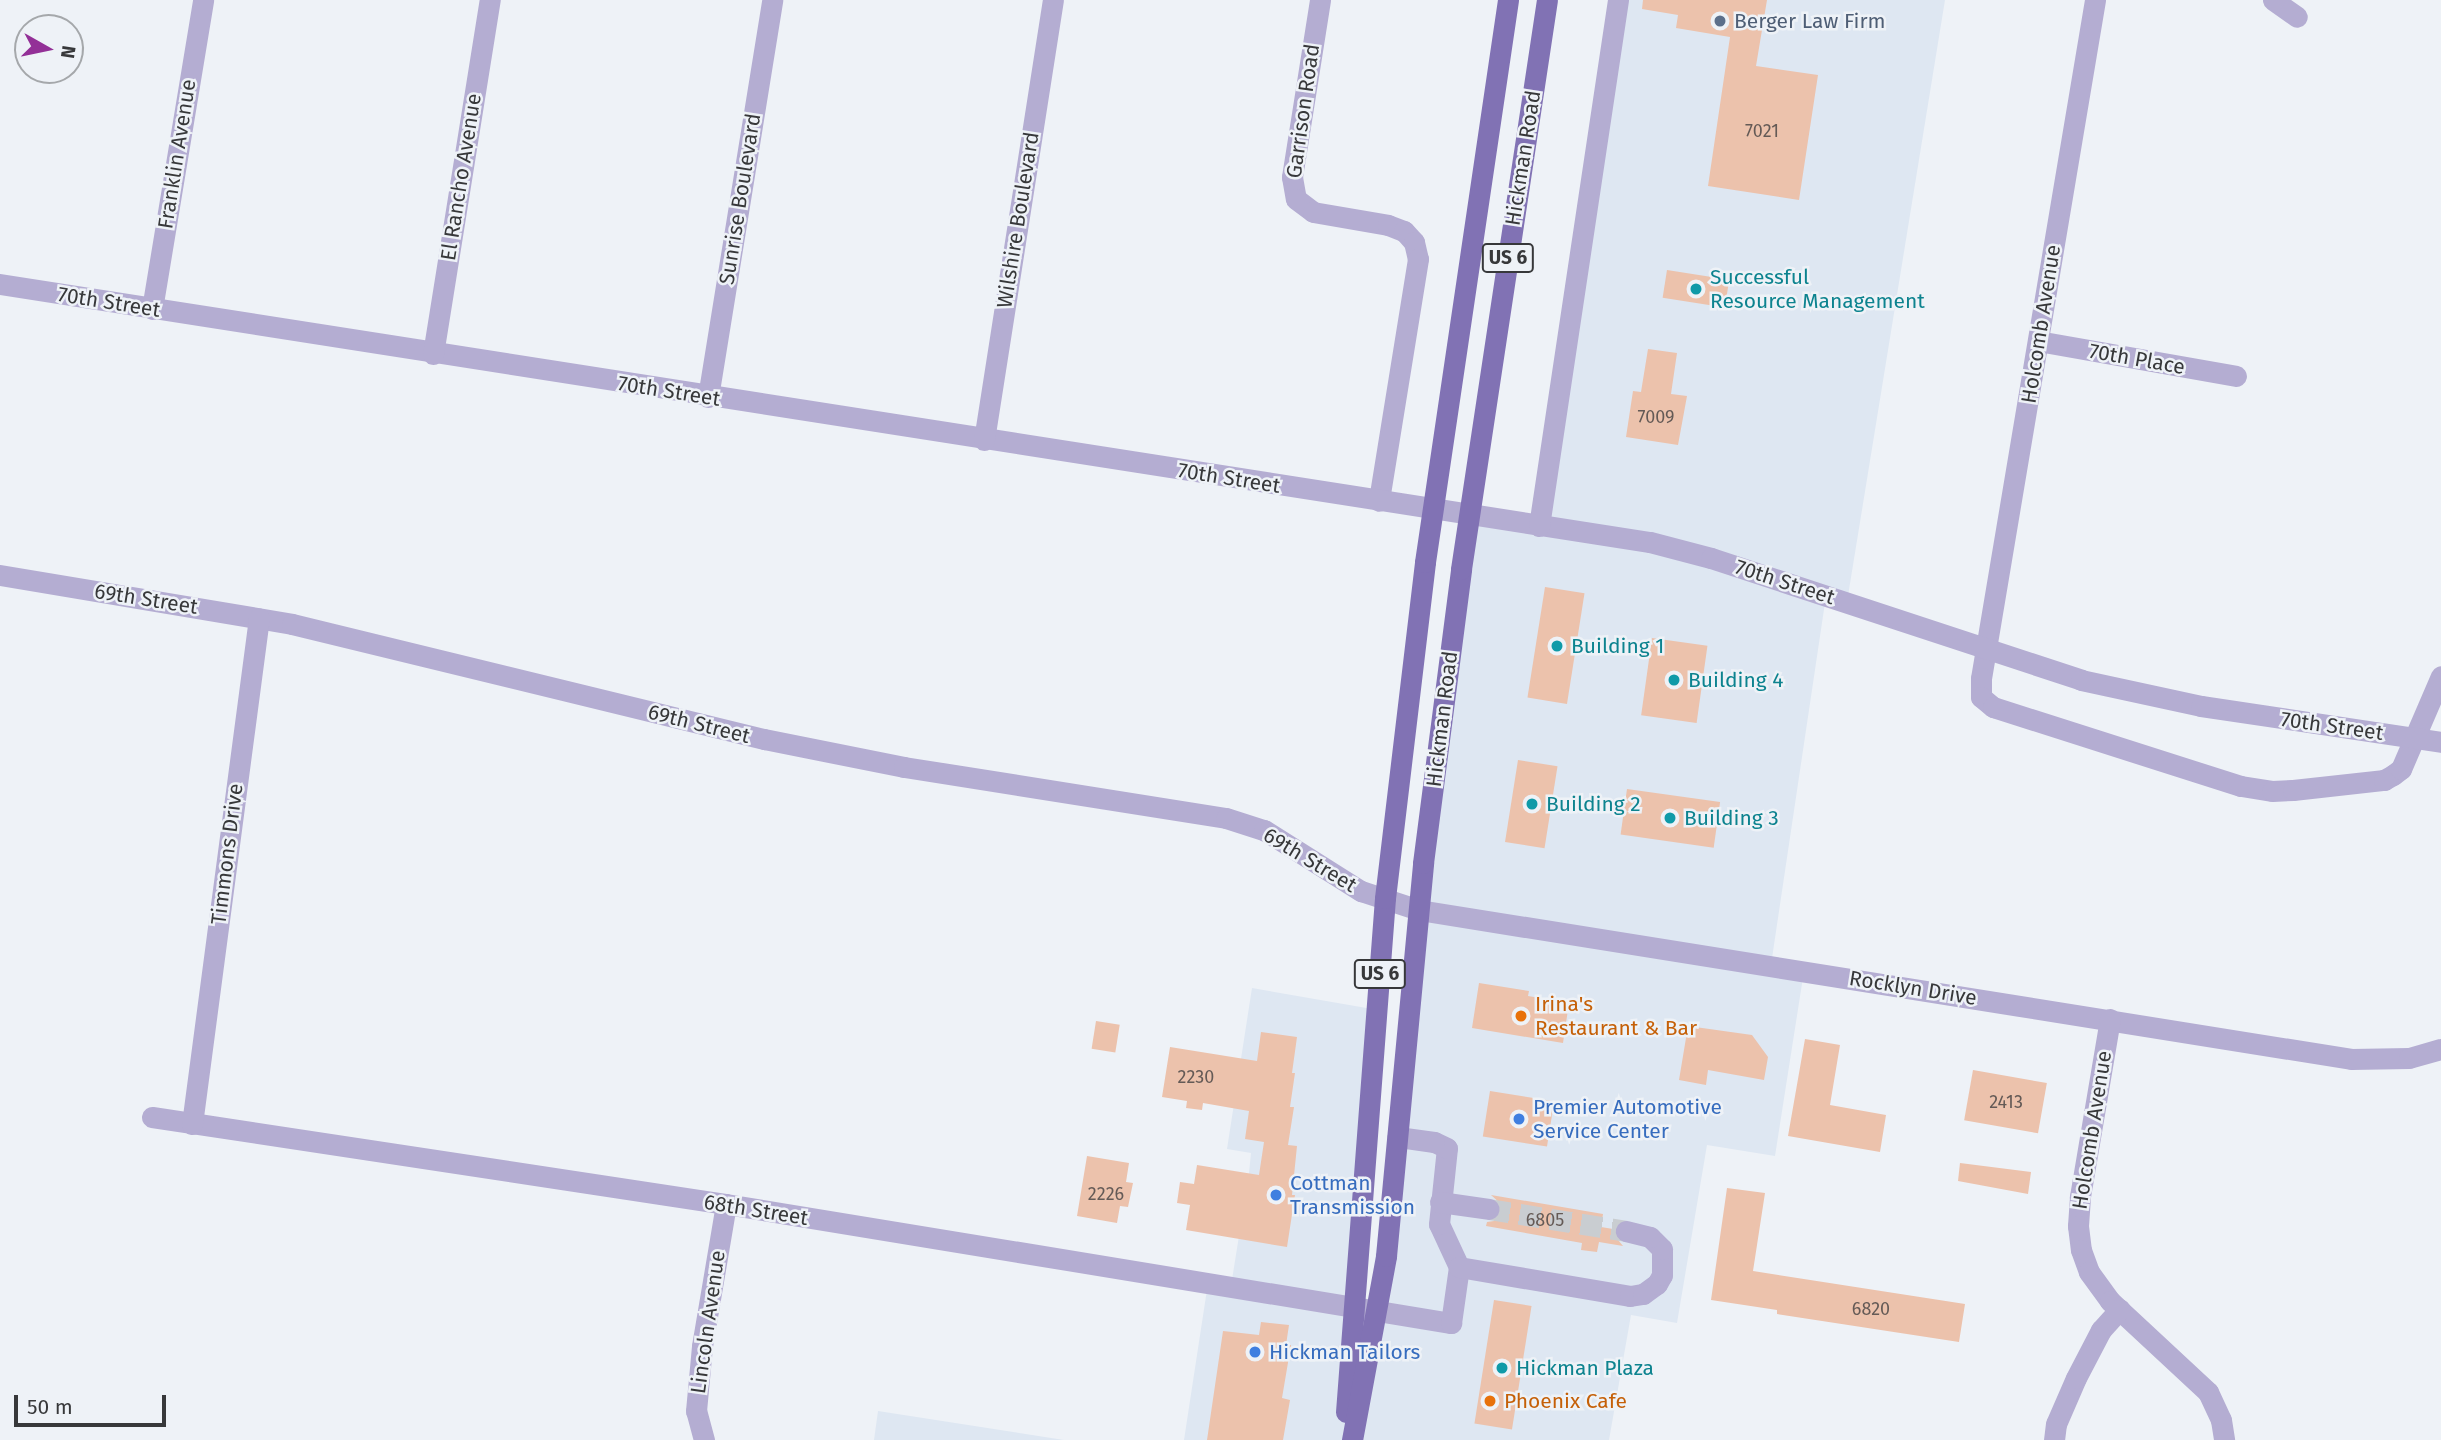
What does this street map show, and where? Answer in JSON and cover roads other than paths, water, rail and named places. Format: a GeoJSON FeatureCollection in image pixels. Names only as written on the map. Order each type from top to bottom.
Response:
{"type":"FeatureCollection","features":[{"type":"Feature","properties":{"kind":"main road","name":"Hickman Road"},"geometry":{"type":"LineString","coordinates":[[1346,1440],[1385,898],[1433,510],[1508,0]]}},
{"type":"Feature","properties":{"kind":"main road","name":"Hickman Road"},"geometry":{"type":"LineString","coordinates":[[1352,1440],[1386,1256],[1419,910],[1470,515],[1547,0]]}},
{"type":"Feature","properties":{"kind":"street","name":"Franklin Avenue"},"geometry":{"type":"LineString","coordinates":[[152,309],[203,0]]}},
{"type":"Feature","properties":{"kind":"street","name":"El Rancho Avenue"},"geometry":{"type":"LineString","coordinates":[[433,354],[490,0]]}},
{"type":"Feature","properties":{"kind":"street","name":"Sunrise Boulevard"},"geometry":{"type":"LineString","coordinates":[[708,397],[772,0]]}},
{"type":"Feature","properties":{"kind":"street","name":"Wilshire Boulevard"},"geometry":{"type":"LineString","coordinates":[[984,440],[1053,0]]}},
{"type":"Feature","properties":{"kind":"street","name":"Garrison Road"},"geometry":{"type":"LineString","coordinates":[[1320,0],[1291,187],[1302,207],[1313,212],[1388,225],[1404,231],[1414,242],[1419,259],[1379,501]]}},
{"type":"Feature","properties":{"kind":"street"},"geometry":{"type":"LineString","coordinates":[[1539,526],[1618,0]]}},
{"type":"Feature","properties":{"kind":"street","name":"Holcomb Avenue"},"geometry":{"type":"LineString","coordinates":[[2095,0],[1980,698],[1993,707],[2249,788],[2293,790],[2384,780],[2401,769],[2414,738]]}},
{"type":"Feature","properties":{"kind":"street"},"geometry":{"type":"LineString","coordinates":[[2273,0],[2297,17]]}},
{"type":"Feature","properties":{"kind":"street","name":"70th Street"},"geometry":{"type":"LineString","coordinates":[[0,285],[1650,542],[1711,558],[2081,680],[2176,701],[2441,742]]}},
{"type":"Feature","properties":{"kind":"street","name":"70th Place"},"geometry":{"type":"LineString","coordinates":[[2038,341],[2236,376]]}},
{"type":"Feature","properties":{"kind":"street","name":"69th Street"},"geometry":{"type":"LineString","coordinates":[[0,575],[259,618],[776,742],[904,768],[1226,818],[1264,830],[1361,891],[1385,898]]}},
{"type":"Feature","properties":{"kind":"street","name":"Timmons Drive"},"geometry":{"type":"LineString","coordinates":[[192,1124],[259,618]]}},
{"type":"Feature","properties":{"kind":"street"},"geometry":{"type":"LineString","coordinates":[[2414,738],[2441,676]]}},
{"type":"Feature","properties":{"kind":"street","name":"Rocklyn Drive"},"geometry":{"type":"LineString","coordinates":[[1385,898],[1419,910],[2351,1059],[2409,1058],[2441,1049]]}},
{"type":"Feature","properties":{"kind":"street","name":"Holcomb Avenue"},"geometry":{"type":"LineString","coordinates":[[2110,1019],[2078,1226],[2089,1272],[2120,1309],[2208,1392],[2221,1420],[2224,1440]]}},
{"type":"Feature","properties":{"kind":"street","name":"68th Street"},"geometry":{"type":"LineString","coordinates":[[152,1117],[726,1204],[1451,1323],[1459,1267]]}},
{"type":"Feature","properties":{"kind":"street"},"geometry":{"type":"LineString","coordinates":[[1397,1137],[1434,1142],[1447,1148],[1439,1224],[1459,1267],[1630,1296],[1643,1294],[1651,1290],[1661,1275],[1662,1249],[1650,1237],[1626,1231]]}},
{"type":"Feature","properties":{"kind":"street"},"geometry":{"type":"LineString","coordinates":[[1440,1202],[1489,1209]]}},
{"type":"Feature","properties":{"kind":"street","name":"Lincoln Avenue"},"geometry":{"type":"LineString","coordinates":[[704,1440],[696,1411],[697,1398],[702,1346],[726,1204]]}},
{"type":"Feature","properties":{"kind":"street"},"geometry":{"type":"LineString","coordinates":[[2053,1440],[2056,1424],[2076,1378],[2101,1330],[2120,1309]]}},
{"type":"Feature","properties":{"kind":"tunnel"},"geometry":{"type":"LineString","coordinates":[[1489,1209],[1626,1231]]}},
{"type":"Feature","properties":{"kind":"place","name":"Berger Law Firm"},"geometry":{"type":"Point","coordinates":[1720,21]}},
{"type":"Feature","properties":{"kind":"place","name":"Successful Resource Management"},"geometry":{"type":"Point","coordinates":[1696,289]}},
{"type":"Feature","properties":{"kind":"place","name":"Building 1"},"geometry":{"type":"Point","coordinates":[1557,646]}},
{"type":"Feature","properties":{"kind":"place","name":"Building 4"},"geometry":{"type":"Point","coordinates":[1674,680]}},
{"type":"Feature","properties":{"kind":"place","name":"Building 2"},"geometry":{"type":"Point","coordinates":[1532,804]}},
{"type":"Feature","properties":{"kind":"place","name":"Building 3"},"geometry":{"type":"Point","coordinates":[1670,818]}},
{"type":"Feature","properties":{"kind":"place","name":"Irina's Restaurant & Bar"},"geometry":{"type":"Point","coordinates":[1521,1016]}},
{"type":"Feature","properties":{"kind":"place","name":"Premier Automotive Service Center"},"geometry":{"type":"Point","coordinates":[1519,1119]}},
{"type":"Feature","properties":{"kind":"place","name":"Cottman Transmission"},"geometry":{"type":"Point","coordinates":[1276,1195]}},
{"type":"Feature","properties":{"kind":"place","name":"Hickman Tailors"},"geometry":{"type":"Point","coordinates":[1255,1352]}},
{"type":"Feature","properties":{"kind":"place","name":"Hickman Plaza"},"geometry":{"type":"Point","coordinates":[1502,1368]}},
{"type":"Feature","properties":{"kind":"place","name":"Phoenix Cafe"},"geometry":{"type":"Point","coordinates":[1490,1401]}}]}
